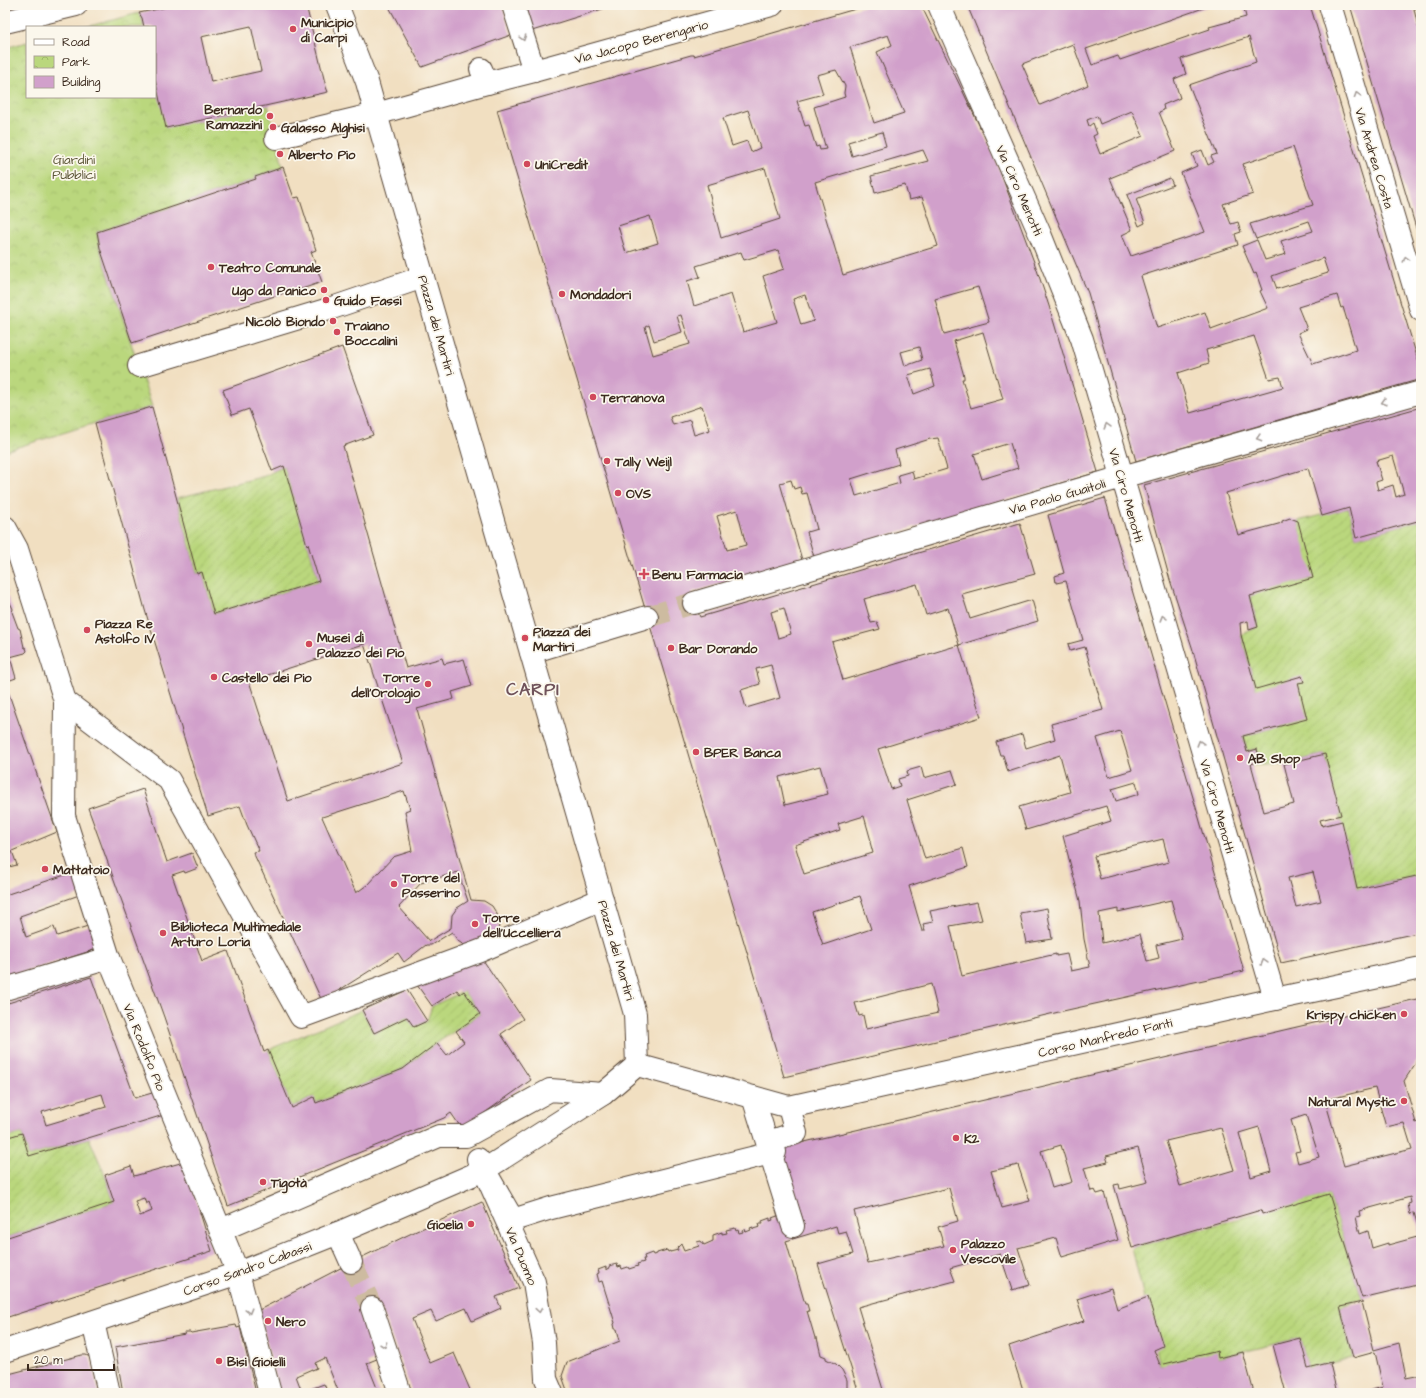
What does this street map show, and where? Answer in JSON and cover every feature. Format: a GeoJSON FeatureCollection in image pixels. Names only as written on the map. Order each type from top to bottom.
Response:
{"type":"FeatureCollection","features":[{"type":"Feature","properties":{"kind":"street"},"geometry":{"type":"LineString","coordinates":[[5,22],[76,5]]}},
{"type":"Feature","properties":{"kind":"street","name":"Piazza dei Martiri"},"geometry":{"type":"LineString","coordinates":[[337,5],[367,82],[635,1014],[637,1066]]}},
{"type":"Feature","properties":{"kind":"street"},"geometry":{"type":"LineString","coordinates":[[276,138],[376,114],[484,76],[534,71],[512,5]]}},
{"type":"Feature","properties":{"kind":"street","name":"Via Jacopo Berengario"},"geometry":{"type":"LineString","coordinates":[[534,71],[772,5]]}},
{"type":"Feature","properties":{"kind":"street","name":"Via Ciro Menotti"},"geometry":{"type":"LineString","coordinates":[[939,5],[1040,234],[1082,339],[1275,999]]}},
{"type":"Feature","properties":{"kind":"street","name":"Via Andrea Costa"},"geometry":{"type":"LineString","coordinates":[[1330,5],[1421,310]]}},
{"type":"Feature","properties":{"kind":"street"},"geometry":{"type":"LineString","coordinates":[[139,366],[329,309],[423,277]]}},
{"type":"Feature","properties":{"kind":"street","name":"Via Paolo Guaitoli"},"geometry":{"type":"LineString","coordinates":[[694,603],[1421,392]]}},
{"type":"Feature","properties":{"kind":"street"},"geometry":{"type":"LineString","coordinates":[[5,527],[17,549],[65,701],[169,780],[302,1017],[480,951],[602,899]]}},
{"type":"Feature","properties":{"kind":"street"},"geometry":{"type":"LineString","coordinates":[[531,652],[647,617]]}},
{"type":"Feature","properties":{"kind":"street","name":"Via Rodolfo Pio"},"geometry":{"type":"LineString","coordinates":[[65,701],[64,816],[109,958],[238,1273],[270,1393]]}},
{"type":"Feature","properties":{"kind":"street"},"geometry":{"type":"LineString","coordinates":[[5,989],[109,958]]}},
{"type":"Feature","properties":{"kind":"street","name":"Corso Manfredo Fanti"},"geometry":{"type":"LineString","coordinates":[[789,1107],[1421,968]]}},
{"type":"Feature","properties":{"kind":"street"},"geometry":{"type":"LineString","coordinates":[[637,1066],[789,1107],[796,1133],[772,1141],[775,1152],[551,1208],[513,1220],[481,1164],[603,1094],[637,1066]]}},
{"type":"Feature","properties":{"kind":"street"},"geometry":{"type":"LineString","coordinates":[[220,1230],[439,1136],[466,1136],[550,1090],[603,1094]]}},
{"type":"Feature","properties":{"kind":"street"},"geometry":{"type":"LineString","coordinates":[[753,1097],[793,1226]]}},
{"type":"Feature","properties":{"kind":"street","name":"Corso Sandro Cabassi"},"geometry":{"type":"LineString","coordinates":[[5,1351],[238,1273],[338,1233],[481,1164]]}},
{"type":"Feature","properties":{"kind":"street","name":"Via Duomo"},"geometry":{"type":"LineString","coordinates":[[481,1164],[534,1282],[544,1343],[546,1379],[552,1393]]}},
{"type":"Feature","properties":{"kind":"street"},"geometry":{"type":"LineString","coordinates":[[338,1233],[351,1262]]}},
{"type":"Feature","properties":{"kind":"street"},"geometry":{"type":"LineString","coordinates":[[372,1308],[400,1393]]}},
{"type":"Feature","properties":{"kind":"street"},"geometry":{"type":"LineString","coordinates":[[93,1322],[109,1393]]}},
{"type":"Feature","properties":{"kind":"green space"},"geometry":{"type":"Polygon","coordinates":[[[139,13],[144,26],[90,26],[139,13]]]}},
{"type":"Feature","properties":{"kind":"green space","name":"Giardini Pubblici"},"geometry":{"type":"Polygon","coordinates":[[[26,42],[26,98],[156,98],[156,85],[158,97],[198,122],[204,119],[268,105],[283,167],[255,177],[256,179],[97,232],[100,249],[152,407],[5,451],[5,48],[26,42]]]}},
{"type":"Feature","properties":{"kind":"green space"},"geometry":{"type":"Polygon","coordinates":[[[284,466],[319,581],[214,614],[202,572],[197,574],[177,498],[265,476],[284,466]]]}},
{"type":"Feature","properties":{"kind":"green space"},"geometry":{"type":"Polygon","coordinates":[[[1349,508],[1356,538],[1421,520],[1421,875],[1357,889],[1325,754],[1284,764],[1247,766],[1260,761],[1257,749],[1247,751],[1243,736],[1266,730],[1241,635],[1258,627],[1250,594],[1310,579],[1298,521],[1349,508]]]}},
{"type":"Feature","properties":{"kind":"green space"},"geometry":{"type":"Polygon","coordinates":[[[464,991],[480,1014],[437,1043],[403,1069],[316,1103],[313,1097],[292,1108],[268,1050],[362,1010],[374,1033],[407,1017],[414,1027],[427,1021],[432,1006],[464,991]]]}},
{"type":"Feature","properties":{"kind":"green space"},"geometry":{"type":"Polygon","coordinates":[[[22,1133],[29,1156],[89,1138],[105,1175],[114,1202],[5,1238],[5,1138],[22,1133]]]}},
{"type":"Feature","properties":{"kind":"green space"},"geometry":{"type":"Polygon","coordinates":[[[1329,1194],[1362,1298],[1340,1307],[1353,1358],[1308,1368],[1300,1338],[1218,1358],[1160,1365],[1132,1248],[1329,1194]]]}},
{"type":"Feature","properties":{"kind":"building"},"geometry":{"type":"Polygon","coordinates":[[[177,5],[306,5],[328,92],[166,128],[156,83],[156,26],[144,26],[139,13],[177,5]],[[251,26],[201,37],[211,82],[261,71],[251,26]]]}},
{"type":"Feature","properties":{"kind":"building"},"geometry":{"type":"Polygon","coordinates":[[[388,5],[502,5],[511,35],[422,67],[388,5]]]}},
{"type":"Feature","properties":{"kind":"building"},"geometry":{"type":"Polygon","coordinates":[[[525,5],[615,5],[532,31],[525,5]]]}},
{"type":"Feature","properties":{"kind":"building"},"geometry":{"type":"Polygon","coordinates":[[[869,5],[921,5],[995,158],[1049,306],[1098,472],[814,557],[807,532],[817,529],[807,493],[802,494],[800,487],[794,489],[791,480],[780,483],[802,560],[692,592],[694,603],[700,617],[1020,523],[1035,574],[962,594],[970,619],[1032,600],[1038,621],[959,645],[981,717],[878,749],[891,789],[900,786],[898,779],[908,776],[907,771],[921,767],[924,778],[952,770],[957,784],[907,800],[925,859],[963,848],[968,867],[909,886],[922,931],[925,931],[923,924],[933,922],[930,911],[977,902],[982,920],[950,926],[962,976],[1056,954],[1056,956],[1067,954],[1071,971],[1090,967],[1084,939],[1080,901],[1063,836],[1111,821],[1106,806],[1026,830],[1019,807],[1070,792],[1060,755],[1008,772],[1003,755],[1000,755],[996,742],[1022,734],[1026,748],[1055,739],[1051,724],[1103,710],[1085,647],[1070,651],[1068,644],[1083,640],[1066,581],[1056,583],[1055,576],[1064,573],[1048,515],[1105,498],[1244,971],[1063,1011],[784,1077],[497,110],[691,55],[694,56],[869,5]],[[888,35],[850,47],[874,123],[904,113],[877,52],[892,45],[888,35]],[[836,70],[817,75],[823,94],[797,101],[805,126],[809,125],[816,147],[819,146],[820,150],[826,149],[814,107],[845,97],[845,86],[836,70]],[[748,110],[723,118],[732,146],[747,141],[751,152],[760,148],[748,110]],[[882,132],[848,142],[852,156],[886,146],[882,132]],[[923,150],[815,182],[843,275],[938,246],[922,197],[909,200],[905,185],[875,193],[871,176],[928,161],[923,150]],[[765,168],[707,185],[721,238],[780,219],[765,168]],[[650,216],[618,226],[626,253],[658,243],[650,216]],[[778,250],[744,260],[741,252],[696,266],[700,277],[687,281],[694,306],[731,294],[743,332],[777,322],[763,276],[784,269],[778,250]],[[978,287],[935,299],[944,334],[989,322],[978,287]],[[805,295],[793,299],[801,325],[814,321],[805,295]],[[681,315],[677,316],[682,332],[654,341],[649,325],[645,327],[653,355],[690,344],[681,315]],[[983,332],[954,341],[964,376],[964,379],[962,379],[971,408],[1003,399],[983,332]],[[919,347],[901,352],[905,366],[922,360],[919,347]],[[930,369],[908,375],[914,394],[935,386],[930,369]],[[702,406],[670,417],[673,425],[690,420],[694,435],[710,430],[702,406]],[[938,438],[895,450],[899,464],[851,479],[856,496],[900,483],[898,475],[912,471],[914,479],[947,469],[938,438]],[[1010,443],[974,454],[982,479],[1018,468],[1010,443]],[[737,510],[717,516],[727,550],[746,545],[737,510]],[[917,584],[864,599],[871,623],[877,622],[880,629],[832,642],[843,680],[959,645],[948,608],[926,615],[917,584]],[[784,608],[771,612],[778,638],[791,634],[784,608]],[[771,665],[756,669],[760,684],[741,690],[746,708],[780,698],[771,665]],[[1120,731],[1097,738],[1109,777],[1132,770],[1120,731]],[[820,766],[779,777],[785,805],[828,794],[820,766]],[[1136,782],[1112,789],[1116,801],[1139,794],[1136,782]],[[864,816],[838,824],[840,830],[795,845],[804,874],[873,853],[864,816]],[[1163,839],[1094,856],[1100,879],[1169,862],[1163,839]],[[860,896],[812,912],[823,945],[871,929],[860,896]],[[1171,900],[1118,912],[1118,909],[1099,913],[1102,943],[1140,934],[1147,961],[1159,958],[1156,945],[1182,939],[1171,900]],[[931,984],[855,1003],[859,1016],[863,1015],[866,1029],[938,1013],[931,984]]]}},
{"type":"Feature","properties":{"kind":"building"},"geometry":{"type":"Polygon","coordinates":[[[967,5],[1209,6],[1086,49],[1092,65],[1118,56],[1120,60],[1210,29],[1209,27],[1246,17],[1243,5],[1310,5],[1421,370],[1421,379],[1136,461],[1088,293],[967,5]],[[1249,37],[1181,59],[1186,74],[1174,79],[1180,98],[1163,105],[1164,110],[1159,112],[1175,151],[1110,178],[1132,230],[1122,235],[1131,256],[1205,232],[1181,173],[1197,166],[1192,154],[1202,150],[1208,165],[1214,162],[1211,156],[1217,154],[1189,85],[1256,62],[1249,37]],[[1073,44],[1022,64],[1040,105],[1088,85],[1073,44]],[[1132,111],[1100,124],[1097,116],[1087,120],[1089,126],[1093,123],[1097,134],[1093,136],[1100,154],[1143,136],[1132,111]],[[1293,147],[1243,164],[1253,194],[1223,204],[1231,224],[1238,222],[1241,232],[1235,234],[1238,245],[1141,276],[1157,328],[1205,312],[1211,329],[1268,308],[1260,291],[1262,290],[1256,273],[1254,274],[1242,246],[1257,240],[1265,260],[1286,254],[1281,241],[1313,231],[1309,221],[1256,239],[1250,224],[1313,205],[1293,147]],[[1323,258],[1272,276],[1277,289],[1328,273],[1323,258]],[[1337,295],[1298,307],[1307,329],[1298,333],[1313,364],[1356,350],[1343,307],[1341,308],[1337,295]],[[1254,336],[1206,350],[1209,363],[1178,373],[1190,413],[1283,387],[1280,377],[1269,379],[1254,336]]]}},
{"type":"Feature","properties":{"kind":"building"},"geometry":{"type":"Polygon","coordinates":[[[1350,5],[1421,5],[1421,7],[1414,9],[1418,27],[1421,26],[1421,245],[1350,5]]]}},
{"type":"Feature","properties":{"kind":"building","name":"Teatro Comunale"},"geometry":{"type":"Polygon","coordinates":[[[283,167],[294,198],[299,197],[316,250],[311,252],[322,282],[293,292],[293,290],[132,343],[100,248],[97,232],[256,179],[255,177],[283,167]]]}},
{"type":"Feature","properties":{"kind":"building"},"geometry":{"type":"Polygon","coordinates":[[[1170,178],[1173,185],[1136,199],[1145,223],[1139,226],[1127,195],[1170,178]]]}},
{"type":"Feature","properties":{"kind":"building","name":"Castello dei Pio"},"geometry":{"type":"Polygon","coordinates":[[[342,347],[373,435],[343,446],[406,668],[442,658],[444,664],[464,659],[472,686],[452,692],[454,699],[417,709],[471,900],[484,901],[492,906],[497,914],[499,924],[498,934],[465,946],[458,941],[452,932],[431,945],[426,945],[404,962],[398,953],[322,1001],[253,852],[259,851],[240,806],[208,816],[145,610],[95,423],[152,407],[197,574],[202,572],[214,614],[319,581],[284,466],[272,471],[249,409],[232,415],[223,390],[342,347]],[[364,644],[249,681],[288,801],[403,763],[364,644]],[[404,791],[322,817],[356,893],[367,885],[393,857],[412,851],[405,811],[410,809],[404,791]],[[458,872],[421,883],[399,907],[429,941],[451,928],[452,915],[457,908],[468,901],[458,872]]]}},
{"type":"Feature","properties":{"kind":"building"},"geometry":{"type":"Polygon","coordinates":[[[1421,407],[1421,520],[1356,538],[1349,508],[1322,516],[1308,468],[1226,493],[1238,535],[1282,523],[1282,521],[1290,518],[1298,521],[1313,578],[1250,596],[1258,627],[1249,630],[1248,621],[1240,623],[1241,635],[1256,689],[1302,676],[1304,682],[1298,683],[1307,719],[1243,736],[1247,752],[1257,749],[1260,761],[1251,764],[1264,812],[1294,804],[1284,764],[1325,754],[1341,815],[1320,820],[1322,826],[1342,821],[1357,889],[1421,875],[1421,932],[1281,963],[1192,647],[1170,580],[1144,485],[1421,407]],[[1393,456],[1376,461],[1382,480],[1376,482],[1378,490],[1393,485],[1396,497],[1404,494],[1393,456]],[[1313,872],[1288,878],[1296,907],[1321,901],[1313,872]]]}},
{"type":"Feature","properties":{"kind":"building"},"geometry":{"type":"Polygon","coordinates":[[[5,589],[8,592],[6,594],[13,609],[12,612],[18,628],[20,629],[24,647],[27,651],[25,653],[10,657],[16,678],[5,682],[5,589]]]}},
{"type":"Feature","properties":{"kind":"building"},"geometry":{"type":"Polygon","coordinates":[[[5,683],[57,832],[12,851],[17,865],[5,868],[5,683]]]}},
{"type":"Feature","properties":{"kind":"building"},"geometry":{"type":"Polygon","coordinates":[[[143,789],[167,862],[192,853],[198,868],[185,873],[184,871],[172,875],[202,961],[228,951],[264,1052],[268,1050],[292,1108],[314,1097],[316,1103],[403,1069],[437,1043],[447,1055],[464,1042],[456,1031],[480,1014],[464,991],[460,994],[457,990],[432,1006],[417,985],[481,957],[523,1019],[501,1034],[531,1080],[462,1129],[451,1113],[444,1118],[228,1206],[164,1017],[88,808],[143,789]]]}},
{"type":"Feature","properties":{"kind":"building"},"geometry":{"type":"Polygon","coordinates":[[[74,872],[82,894],[20,916],[26,937],[54,927],[57,936],[94,924],[103,947],[5,978],[5,895],[74,872]]]}},
{"type":"Feature","properties":{"kind":"building"},"geometry":{"type":"Polygon","coordinates":[[[1047,908],[1052,939],[1026,943],[1020,913],[1047,908]]]}},
{"type":"Feature","properties":{"kind":"building"},"geometry":{"type":"Polygon","coordinates":[[[91,977],[135,1098],[159,1091],[167,1114],[29,1156],[22,1133],[5,1138],[5,1004],[91,977]],[[102,1094],[42,1112],[46,1125],[106,1107],[102,1094]]]}},
{"type":"Feature","properties":{"kind":"building"},"geometry":{"type":"Polygon","coordinates":[[[407,990],[427,1021],[414,1027],[407,1017],[374,1033],[362,1010],[407,990]]]}},
{"type":"Feature","properties":{"kind":"building"},"geometry":{"type":"Polygon","coordinates":[[[1421,998],[1421,1070],[1417,1061],[1404,1081],[1416,1123],[1421,1121],[1421,1236],[1421,1284],[1362,1298],[1329,1194],[1262,1214],[1261,1210],[1132,1248],[1114,1185],[1119,1184],[1120,1189],[1148,1182],[1138,1148],[1106,1156],[1108,1162],[1084,1168],[1091,1191],[1095,1190],[1097,1194],[1104,1192],[1118,1240],[1062,1257],[1056,1238],[1018,1248],[1030,1285],[1012,1290],[1000,1254],[950,1268],[955,1281],[858,1307],[884,1393],[859,1393],[818,1264],[853,1254],[846,1231],[838,1233],[836,1226],[786,1241],[805,1304],[807,1304],[809,1311],[807,1311],[815,1338],[817,1338],[821,1355],[836,1364],[842,1370],[847,1380],[847,1393],[568,1393],[562,1376],[567,1362],[620,1341],[617,1329],[615,1329],[615,1323],[602,1281],[599,1282],[597,1274],[599,1273],[598,1270],[606,1267],[606,1270],[610,1268],[609,1266],[617,1264],[618,1267],[621,1266],[622,1269],[628,1267],[629,1269],[644,1262],[644,1256],[652,1253],[653,1255],[667,1250],[670,1252],[678,1250],[677,1248],[681,1244],[684,1251],[699,1246],[697,1242],[701,1241],[704,1245],[713,1241],[713,1235],[722,1232],[722,1234],[727,1233],[726,1230],[735,1228],[739,1233],[743,1232],[742,1230],[745,1229],[746,1232],[751,1230],[750,1228],[753,1227],[753,1229],[760,1227],[759,1224],[763,1224],[762,1221],[770,1218],[770,1221],[773,1220],[772,1218],[780,1215],[786,1228],[804,1223],[779,1148],[1421,998]],[[1375,1088],[1325,1100],[1344,1166],[1412,1149],[1404,1123],[1386,1127],[1375,1088]],[[1306,1115],[1291,1120],[1300,1151],[1295,1152],[1298,1163],[1319,1157],[1306,1115]],[[1259,1127],[1239,1133],[1251,1177],[1271,1171],[1259,1127]],[[1221,1128],[1166,1141],[1180,1186],[1234,1170],[1221,1128]],[[1061,1145],[1041,1151],[1052,1188],[1072,1182],[1061,1145]],[[1018,1165],[991,1171],[1002,1208],[1030,1201],[1018,1165]],[[949,1188],[854,1211],[868,1263],[944,1246],[938,1227],[958,1221],[949,1188]],[[1410,1197],[1359,1211],[1360,1216],[1356,1217],[1360,1234],[1368,1231],[1372,1248],[1388,1243],[1388,1245],[1421,1236],[1414,1213],[1410,1214],[1408,1204],[1411,1203],[1410,1197]]]}},
{"type":"Feature","properties":{"kind":"building"},"geometry":{"type":"Polygon","coordinates":[[[184,1162],[212,1251],[5,1318],[5,1238],[114,1202],[105,1175],[131,1166],[134,1176],[184,1162]],[[144,1198],[135,1201],[140,1216],[152,1211],[149,1202],[146,1204],[144,1198]]]}},
{"type":"Feature","properties":{"kind":"building"},"geometry":{"type":"Polygon","coordinates":[[[482,1202],[519,1288],[496,1297],[501,1308],[472,1321],[466,1308],[436,1321],[431,1311],[412,1319],[430,1363],[454,1353],[471,1392],[412,1393],[380,1305],[384,1356],[367,1363],[379,1393],[339,1393],[325,1358],[315,1363],[317,1368],[296,1376],[302,1392],[324,1384],[328,1393],[279,1393],[259,1310],[358,1259],[482,1202]]]}},
{"type":"Feature","properties":{"kind":"building"},"geometry":{"type":"Polygon","coordinates":[[[1111,1288],[1117,1309],[1148,1297],[1163,1346],[1154,1350],[1160,1365],[1217,1351],[1218,1358],[1243,1352],[1254,1393],[1199,1393],[1198,1389],[1184,1393],[1162,1393],[1161,1388],[1143,1393],[1024,1393],[1009,1346],[1084,1321],[1077,1299],[1111,1288]]]}},
{"type":"Feature","properties":{"kind":"building"},"geometry":{"type":"Polygon","coordinates":[[[1362,1302],[1374,1350],[1399,1343],[1406,1378],[1421,1375],[1421,1393],[1360,1393],[1383,1387],[1375,1352],[1353,1358],[1340,1307],[1362,1302]]]}},
{"type":"Feature","properties":{"kind":"building"},"geometry":{"type":"Polygon","coordinates":[[[236,1325],[237,1328],[240,1327],[256,1393],[123,1393],[115,1347],[185,1334],[184,1332],[191,1333],[236,1325]]]}},
{"type":"Feature","properties":{"kind":"building"},"geometry":{"type":"Polygon","coordinates":[[[1300,1338],[1308,1368],[1332,1362],[1330,1364],[1337,1393],[1286,1393],[1273,1345],[1300,1338]]]}},
{"type":"Feature","properties":{"kind":"building"},"geometry":{"type":"Polygon","coordinates":[[[82,1355],[90,1357],[99,1393],[5,1393],[5,1375],[82,1355]]]}},
{"type":"Feature","properties":{"kind":"tunnel"},"geometry":{"type":"LineString","coordinates":[[647,617],[694,603]]}},
{"type":"Feature","properties":{"kind":"tunnel"},"geometry":{"type":"LineString","coordinates":[[351,1262],[372,1308]]}},
{"type":"Feature","properties":{"kind":"place","name":"Municipio di Carpi"},"geometry":{"type":"Point","coordinates":[293,29]}},
{"type":"Feature","properties":{"kind":"place","name":"Bernardo Ramazzini"},"geometry":{"type":"Point","coordinates":[270,116]}},
{"type":"Feature","properties":{"kind":"place","name":"Galasso Alghisi"},"geometry":{"type":"Point","coordinates":[273,127]}},
{"type":"Feature","properties":{"kind":"place","name":"Alberto Pio"},"geometry":{"type":"Point","coordinates":[280,154]}},
{"type":"Feature","properties":{"kind":"place","name":"UniCredit"},"geometry":{"type":"Point","coordinates":[527,164]}},
{"type":"Feature","properties":{"kind":"place","name":"Teatro Comunale"},"geometry":{"type":"Point","coordinates":[211,267]}},
{"type":"Feature","properties":{"kind":"place","name":"Ugo da Panico"},"geometry":{"type":"Point","coordinates":[324,290]}},
{"type":"Feature","properties":{"kind":"place","name":"Mondadori"},"geometry":{"type":"Point","coordinates":[562,294]}},
{"type":"Feature","properties":{"kind":"place","name":"Guido Fassi"},"geometry":{"type":"Point","coordinates":[326,300]}},
{"type":"Feature","properties":{"kind":"place","name":"Nicolò Biondo"},"geometry":{"type":"Point","coordinates":[333,321]}},
{"type":"Feature","properties":{"kind":"place","name":"Traiano Boccalini"},"geometry":{"type":"Point","coordinates":[337,332]}},
{"type":"Feature","properties":{"kind":"place","name":"Terranova"},"geometry":{"type":"Point","coordinates":[593,397]}},
{"type":"Feature","properties":{"kind":"place","name":"Tally Weijl"},"geometry":{"type":"Point","coordinates":[607,461]}},
{"type":"Feature","properties":{"kind":"place","name":"OVS"},"geometry":{"type":"Point","coordinates":[618,493]}},
{"type":"Feature","properties":{"kind":"place","name":"Benu Farmacia"},"geometry":{"type":"Point","coordinates":[644,574]}},
{"type":"Feature","properties":{"kind":"place","name":"Piazza Re Astolfo IV"},"geometry":{"type":"Point","coordinates":[87,630]}},
{"type":"Feature","properties":{"kind":"place","name":"Piazza dei Martiri"},"geometry":{"type":"Point","coordinates":[525,638]}},
{"type":"Feature","properties":{"kind":"place","name":"Musei di Palazzo dei Pio"},"geometry":{"type":"Point","coordinates":[309,644]}},
{"type":"Feature","properties":{"kind":"place","name":"Bar Dorando"},"geometry":{"type":"Point","coordinates":[671,648]}},
{"type":"Feature","properties":{"kind":"place","name":"Castello dei Pio"},"geometry":{"type":"Point","coordinates":[214,677]}},
{"type":"Feature","properties":{"kind":"place","name":"Torre dell’Orologio"},"geometry":{"type":"Point","coordinates":[428,684]}},
{"type":"Feature","properties":{"kind":"place","name":"BPER Banca"},"geometry":{"type":"Point","coordinates":[696,752]}},
{"type":"Feature","properties":{"kind":"place","name":"AB Shop"},"geometry":{"type":"Point","coordinates":[1240,758]}},
{"type":"Feature","properties":{"kind":"place","name":"Mattatoio"},"geometry":{"type":"Point","coordinates":[45,869]}},
{"type":"Feature","properties":{"kind":"place","name":"Torre del Passerino"},"geometry":{"type":"Point","coordinates":[394,884]}},
{"type":"Feature","properties":{"kind":"place","name":"Torre dell’Uccelliera"},"geometry":{"type":"Point","coordinates":[475,924]}},
{"type":"Feature","properties":{"kind":"place","name":"Biblioteca Multimediale Arturo Loria"},"geometry":{"type":"Point","coordinates":[163,933]}},
{"type":"Feature","properties":{"kind":"place","name":"Krispy chicken"},"geometry":{"type":"Point","coordinates":[1404,1014]}},
{"type":"Feature","properties":{"kind":"place","name":"Natural Mystic"},"geometry":{"type":"Point","coordinates":[1404,1101]}},
{"type":"Feature","properties":{"kind":"place","name":"K2"},"geometry":{"type":"Point","coordinates":[956,1138]}},
{"type":"Feature","properties":{"kind":"place","name":"Tigotà"},"geometry":{"type":"Point","coordinates":[263,1182]}},
{"type":"Feature","properties":{"kind":"place","name":"Gioelia"},"geometry":{"type":"Point","coordinates":[471,1224]}},
{"type":"Feature","properties":{"kind":"place","name":"Palazzo Vescovile"},"geometry":{"type":"Point","coordinates":[953,1250]}},
{"type":"Feature","properties":{"kind":"place","name":"Nero"},"geometry":{"type":"Point","coordinates":[268,1321]}},
{"type":"Feature","properties":{"kind":"place","name":"Bisi Gioielli"},"geometry":{"type":"Point","coordinates":[219,1361]}},
{"type":"Feature","properties":{"kind":"district","name":"CARPI"},"geometry":{"type":"Point","coordinates":[533,689]}}]}
